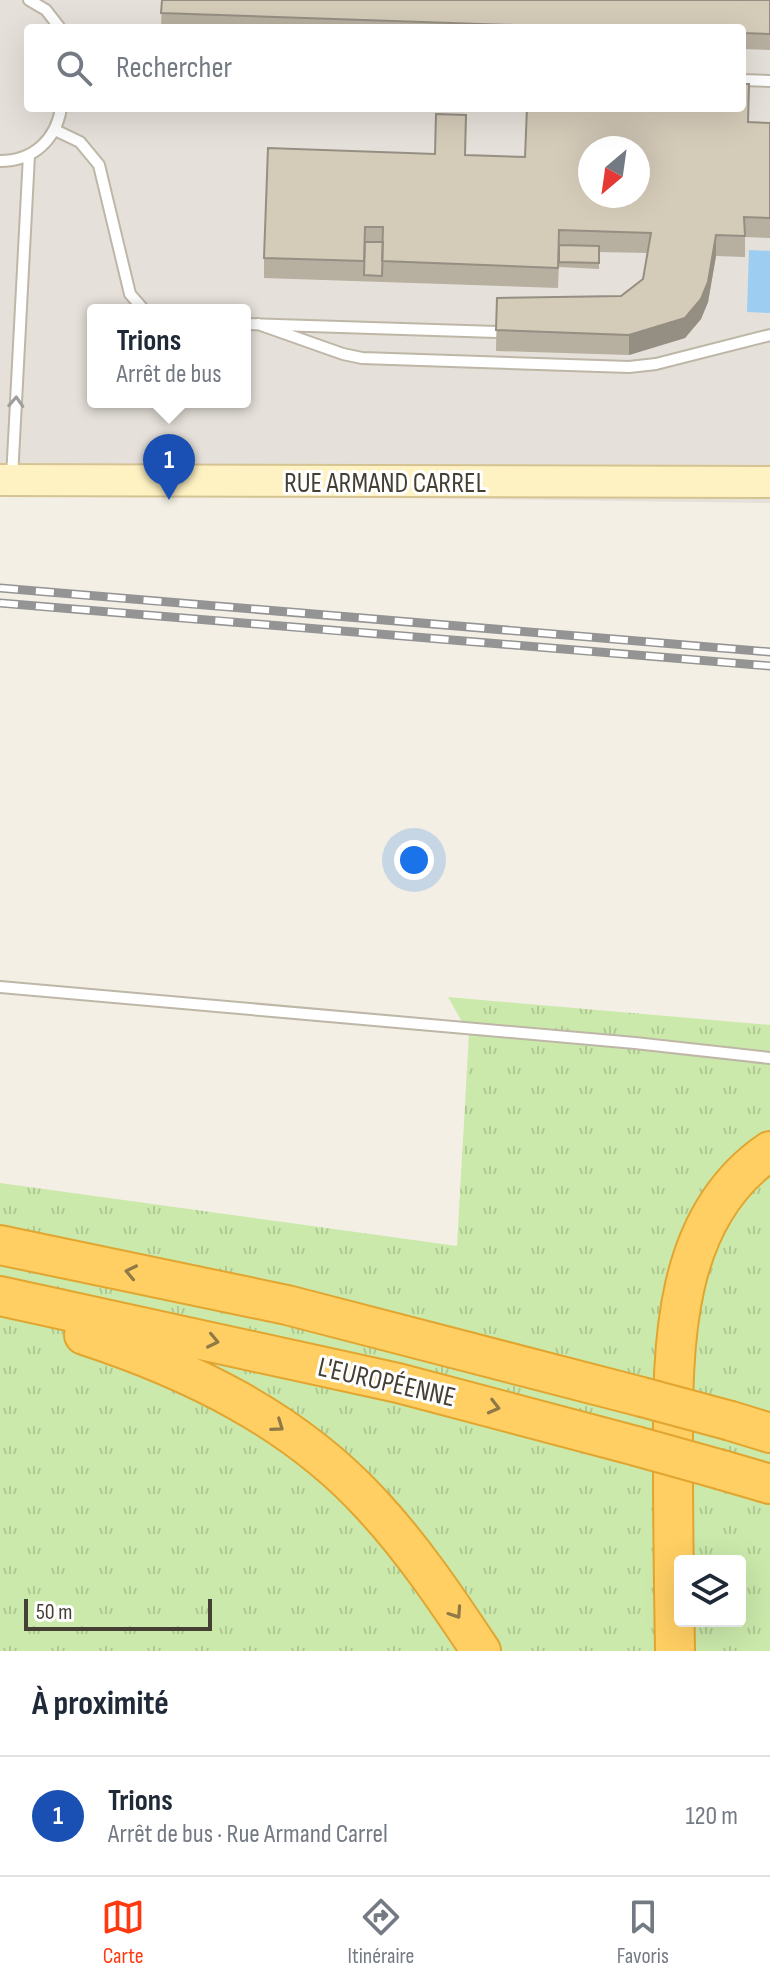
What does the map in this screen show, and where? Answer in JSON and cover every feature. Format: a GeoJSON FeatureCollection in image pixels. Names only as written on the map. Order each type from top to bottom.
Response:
{"type":"FeatureCollection","features":[{"type":"Feature","properties":{"kind":"highway"},"geometry":{"type":"LineString","coordinates":[[675,1651],[673,1370],[680,1305],[695,1252],[708,1222],[738,1180],[770,1151]]}},
{"type":"Feature","properties":{"kind":"highway"},"geometry":{"type":"LineString","coordinates":[[697,1555],[694,1381],[698,1335],[710,1283],[725,1242],[738,1219],[770,1181]]}},
{"type":"Feature","properties":{"kind":"highway","name":"L'EUROPÉENNE"},"geometry":{"type":"LineString","coordinates":[[0,1245],[194,1285],[642,1387],[731,1411],[770,1433]]}},
{"type":"Feature","properties":{"kind":"highway","name":"L'EUROPÉENNE"},"geometry":{"type":"LineString","coordinates":[[0,1296],[398,1383],[770,1484]]}},
{"type":"Feature","properties":{"kind":"highway"},"geometry":{"type":"LineString","coordinates":[[0,1313],[76,1332],[169,1366],[215,1387],[268,1419],[324,1460],[370,1502],[415,1556],[481,1651]]}},
{"type":"Feature","properties":{"kind":"highway"},"geometry":{"type":"LineString","coordinates":[[731,1411],[770,1411]]}},
{"type":"Feature","properties":{"kind":"highway"},"geometry":{"type":"LineString","coordinates":[[698,1627],[698,1651]]}},
{"type":"Feature","properties":{"kind":"street","name":"RUE ARMAND CARREL"},"geometry":{"type":"LineString","coordinates":[[6,480],[770,482]]}},
{"type":"Feature","properties":{"kind":"lane"},"geometry":{"type":"LineString","coordinates":[[29,0],[57,24]]}},
{"type":"Feature","properties":{"kind":"lane"},"geometry":{"type":"LineString","coordinates":[[50,15],[51,0]]}},
{"type":"Feature","properties":{"kind":"lane"},"geometry":{"type":"LineString","coordinates":[[746,80],[770,81]]}},
{"type":"Feature","properties":{"kind":"lane"},"geometry":{"type":"LineString","coordinates":[[0,161],[12,161],[29,155],[45,145],[55,130],[60,112]]}},
{"type":"Feature","properties":{"kind":"lane"},"geometry":{"type":"LineString","coordinates":[[55,130],[80,142],[99,165],[130,294],[139,304]]}},
{"type":"Feature","properties":{"kind":"lane"},"geometry":{"type":"LineString","coordinates":[[6,480],[29,155]]}},
{"type":"Feature","properties":{"kind":"lane"},"geometry":{"type":"LineString","coordinates":[[251,324],[497,332]]}},
{"type":"Feature","properties":{"kind":"lane"},"geometry":{"type":"LineString","coordinates":[[258,324],[362,358],[629,367],[656,364],[770,335]]}},
{"type":"Feature","properties":{"kind":"lane"},"geometry":{"type":"LineString","coordinates":[[0,987],[635,1043],[770,1058]]}},
{"type":"Feature","properties":{"kind":"shaded area"},"geometry":{"type":"Polygon","coordinates":[[[0,0],[770,0],[770,503],[0,492],[0,0]]]}},
{"type":"Feature","properties":{"kind":"green space"},"geometry":{"type":"Polygon","coordinates":[[[448,997],[770,1025],[770,1651],[0,1651],[0,1183],[457,1246],[469,1034],[448,997]]]}},
{"type":"Feature","properties":{"kind":"water"},"geometry":{"type":"Polygon","coordinates":[[[749,250],[770,251],[770,313],[747,312],[749,250]]]}},
{"type":"Feature","properties":{"kind":"building"},"geometry":{"type":"Polygon","coordinates":[[[162,0],[770,0],[770,34],[746,33],[746,24],[483,24],[161,13],[162,0]]]}},
{"type":"Feature","properties":{"kind":"building"},"geometry":{"type":"Polygon","coordinates":[[[746,84],[749,84],[748,122],[770,123],[770,218],[744,217],[745,236],[716,235],[708,282],[701,299],[685,318],[629,335],[496,330],[497,298],[621,296],[643,279],[651,233],[559,230],[558,268],[382,261],[383,227],[365,227],[364,261],[264,258],[268,148],[435,154],[436,114],[466,115],[465,155],[525,157],[527,112],[746,112],[746,84]]]}},
{"type":"Feature","properties":{"kind":"building"},"geometry":{"type":"Polygon","coordinates":[[[365,242],[383,242],[382,276],[364,275],[365,242]]]}},
{"type":"Feature","properties":{"kind":"building"},"geometry":{"type":"Polygon","coordinates":[[[559,245],[599,246],[599,263],[559,262],[559,245]]]}},
{"type":"Feature","properties":{"kind":"railway"},"geometry":{"type":"LineString","coordinates":[[0,588],[770,652]]}},
{"type":"Feature","properties":{"kind":"railway"},"geometry":{"type":"LineString","coordinates":[[0,603],[770,666]]}},
{"type":"Feature","properties":{"kind":"place","name":"Trions"},"geometry":{"type":"Point","coordinates":[169,500]}}]}
